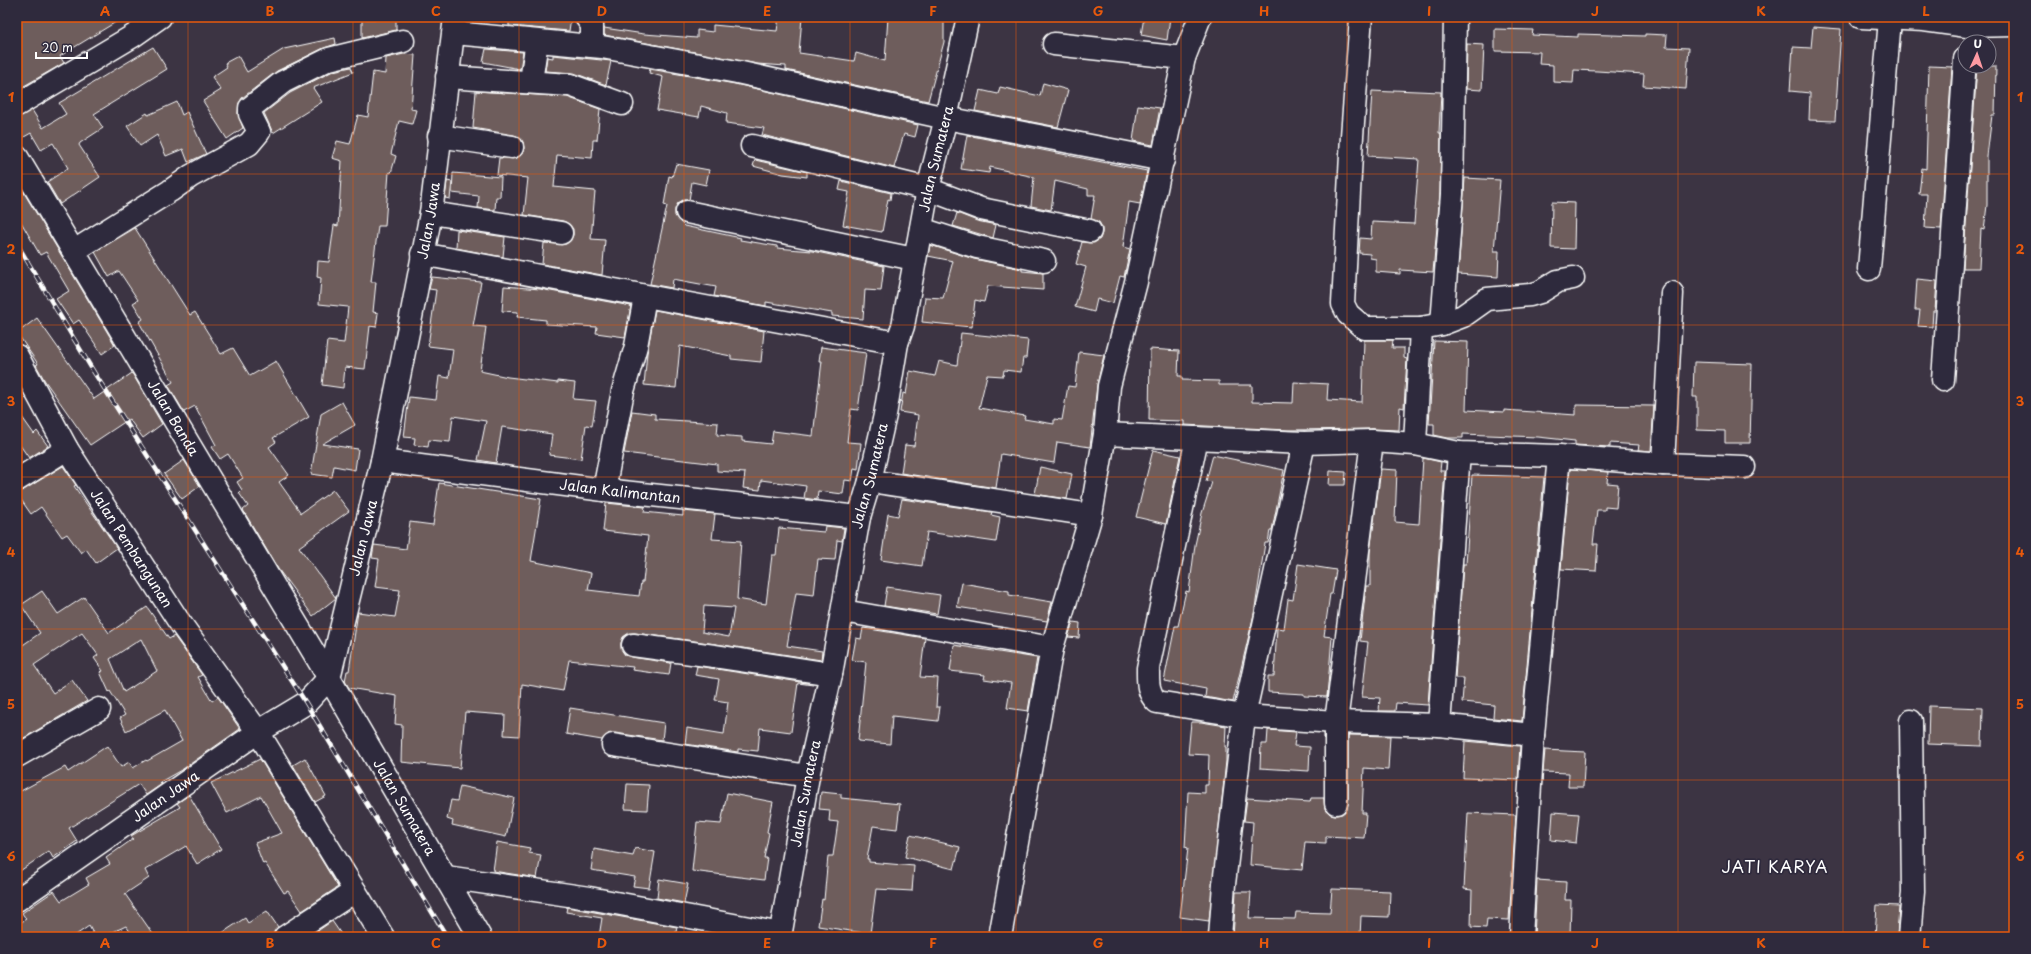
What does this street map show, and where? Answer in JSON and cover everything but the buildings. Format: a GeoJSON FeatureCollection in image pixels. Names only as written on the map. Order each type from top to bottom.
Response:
{"type":"FeatureCollection","features":[{"type":"Feature","properties":{"kind":"street"},"geometry":{"type":"LineString","coordinates":[[17,105],[133,36],[160,17]]}},
{"type":"Feature","properties":{"kind":"street"},"geometry":{"type":"LineString","coordinates":[[586,17],[592,25],[592,46]]}},
{"type":"Feature","properties":{"kind":"street","name":"Jalan Sumatera"},"geometry":{"type":"LineString","coordinates":[[781,935],[808,776],[831,674],[859,517],[870,481],[885,415],[897,343],[903,326],[914,259],[922,229],[928,189],[946,118],[968,17]]}},
{"type":"Feature","properties":{"kind":"street"},"geometry":{"type":"LineString","coordinates":[[1000,937],[1052,648],[1091,515],[1105,434],[1109,386],[1136,282],[1184,58],[1200,17]]}},
{"type":"Feature","properties":{"kind":"street"},"geometry":{"type":"LineString","coordinates":[[1361,17],[1352,136],[1344,304],[1348,314],[1364,328],[1421,328],[1442,324],[1464,316],[1487,299],[1530,295],[1540,292],[1558,281],[1574,278]]}},
{"type":"Feature","properties":{"kind":"street"},"geometry":{"type":"LineString","coordinates":[[1442,324],[1452,194],[1455,17]]}},
{"type":"Feature","properties":{"kind":"street"},"geometry":{"type":"LineString","coordinates":[[1861,17],[1890,19],[1924,18],[1967,34],[2014,25]]}},
{"type":"Feature","properties":{"kind":"street"},"geometry":{"type":"LineString","coordinates":[[1869,269],[1890,19]]}},
{"type":"Feature","properties":{"kind":"street"},"geometry":{"type":"LineString","coordinates":[[454,25],[537,41],[592,46],[737,72],[946,118],[1163,160]]}},
{"type":"Feature","properties":{"kind":"street","name":"Jalan Jawa"},"geometry":{"type":"LineString","coordinates":[[17,900],[258,732],[306,704],[330,678],[382,461],[431,213],[439,136],[454,25]]}},
{"type":"Feature","properties":{"kind":"street"},"geometry":{"type":"LineString","coordinates":[[74,251],[170,191],[191,176],[249,144],[259,132],[250,114],[250,108],[283,82],[330,59],[403,41]]}},
{"type":"Feature","properties":{"kind":"street"},"geometry":{"type":"LineString","coordinates":[[531,81],[537,41]]}},
{"type":"Feature","properties":{"kind":"street"},"geometry":{"type":"LineString","coordinates":[[1054,44],[1184,58]]}},
{"type":"Feature","properties":{"kind":"street"},"geometry":{"type":"LineString","coordinates":[[1943,380],[1964,74]]}},
{"type":"Feature","properties":{"kind":"street"},"geometry":{"type":"LineString","coordinates":[[447,77],[531,81],[570,85],[622,104]]}},
{"type":"Feature","properties":{"kind":"street"},"geometry":{"type":"LineString","coordinates":[[439,136],[512,147]]}},
{"type":"Feature","properties":{"kind":"street"},"geometry":{"type":"LineString","coordinates":[[752,146],[928,189],[981,208],[1090,231]]}},
{"type":"Feature","properties":{"kind":"street","name":"Jalan Banda"},"geometry":{"type":"LineString","coordinates":[[17,157],[330,678]]}},
{"type":"Feature","properties":{"kind":"street"},"geometry":{"type":"LineString","coordinates":[[687,212],[914,259]]}},
{"type":"Feature","properties":{"kind":"street"},"geometry":{"type":"LineString","coordinates":[[431,213],[561,233]]}},
{"type":"Feature","properties":{"kind":"street"},"geometry":{"type":"LineString","coordinates":[[922,229],[977,247],[1044,262]]}},
{"type":"Feature","properties":{"kind":"street"},"geometry":{"type":"LineString","coordinates":[[422,254],[897,343]]}},
{"type":"Feature","properties":{"kind":"street"},"geometry":{"type":"LineString","coordinates":[[1664,464],[1672,293]]}},
{"type":"Feature","properties":{"kind":"street"},"geometry":{"type":"LineString","coordinates":[[604,490],[623,391],[636,346],[645,297]]}},
{"type":"Feature","properties":{"kind":"street"},"geometry":{"type":"LineString","coordinates":[[1415,444],[1421,328]]}},
{"type":"Feature","properties":{"kind":"street","name":"Jalan Pembangunan"},"geometry":{"type":"LineString","coordinates":[[17,356],[67,449],[178,620],[258,732],[383,937]]}},
{"type":"Feature","properties":{"kind":"street"},"geometry":{"type":"LineString","coordinates":[[1105,434],[1304,442],[1372,441],[1415,444],[1459,453],[1559,456],[1664,464],[1744,467]]}},
{"type":"Feature","properties":{"kind":"street"},"geometry":{"type":"LineString","coordinates":[[1197,438],[1148,668],[1148,687],[1153,698],[1162,704],[1244,716],[1336,722],[1439,725],[1533,735]]}},
{"type":"Feature","properties":{"kind":"street"},"geometry":{"type":"LineString","coordinates":[[1336,803],[1336,722],[1372,441]]}},
{"type":"Feature","properties":{"kind":"street"},"geometry":{"type":"LineString","coordinates":[[1220,937],[1224,884],[1244,716],[1304,442]]}},
{"type":"Feature","properties":{"kind":"street"},"geometry":{"type":"LineString","coordinates":[[17,480],[67,449]]}},
{"type":"Feature","properties":{"kind":"street"},"geometry":{"type":"LineString","coordinates":[[1439,725],[1459,453]]}},
{"type":"Feature","properties":{"kind":"street"},"geometry":{"type":"LineString","coordinates":[[1521,937],[1533,735],[1559,456]]}},
{"type":"Feature","properties":{"kind":"street","name":"Jalan Kalimantan"},"geometry":{"type":"LineString","coordinates":[[382,461],[604,490],[859,517]]}},
{"type":"Feature","properties":{"kind":"street"},"geometry":{"type":"LineString","coordinates":[[870,481],[1091,515]]}},
{"type":"Feature","properties":{"kind":"street"},"geometry":{"type":"LineString","coordinates":[[843,611],[1052,648]]}},
{"type":"Feature","properties":{"kind":"street"},"geometry":{"type":"LineString","coordinates":[[633,645],[831,674]]}},
{"type":"Feature","properties":{"kind":"street","name":"Jalan Sumatera"},"geometry":{"type":"LineString","coordinates":[[330,678],[480,937]]}},
{"type":"Feature","properties":{"kind":"street"},"geometry":{"type":"LineString","coordinates":[[17,756],[99,709]]}},
{"type":"Feature","properties":{"kind":"street"},"geometry":{"type":"LineString","coordinates":[[1909,937],[1913,892],[1911,721]]}},
{"type":"Feature","properties":{"kind":"street"},"geometry":{"type":"LineString","coordinates":[[613,744],[808,776]]}},
{"type":"Feature","properties":{"kind":"street"},"geometry":{"type":"LineString","coordinates":[[446,877],[588,898],[781,935]]}},
{"type":"Feature","properties":{"kind":"street"},"geometry":{"type":"LineString","coordinates":[[285,937],[355,891]]}},
{"type":"Feature","properties":{"kind":"railway"},"geometry":{"type":"LineString","coordinates":[[17,244],[95,374],[306,703],[447,937]]}},
{"type":"Feature","properties":{"kind":"district","name":"JATI KARYA"},"geometry":{"type":"Point","coordinates":[1775,867]}}]}
